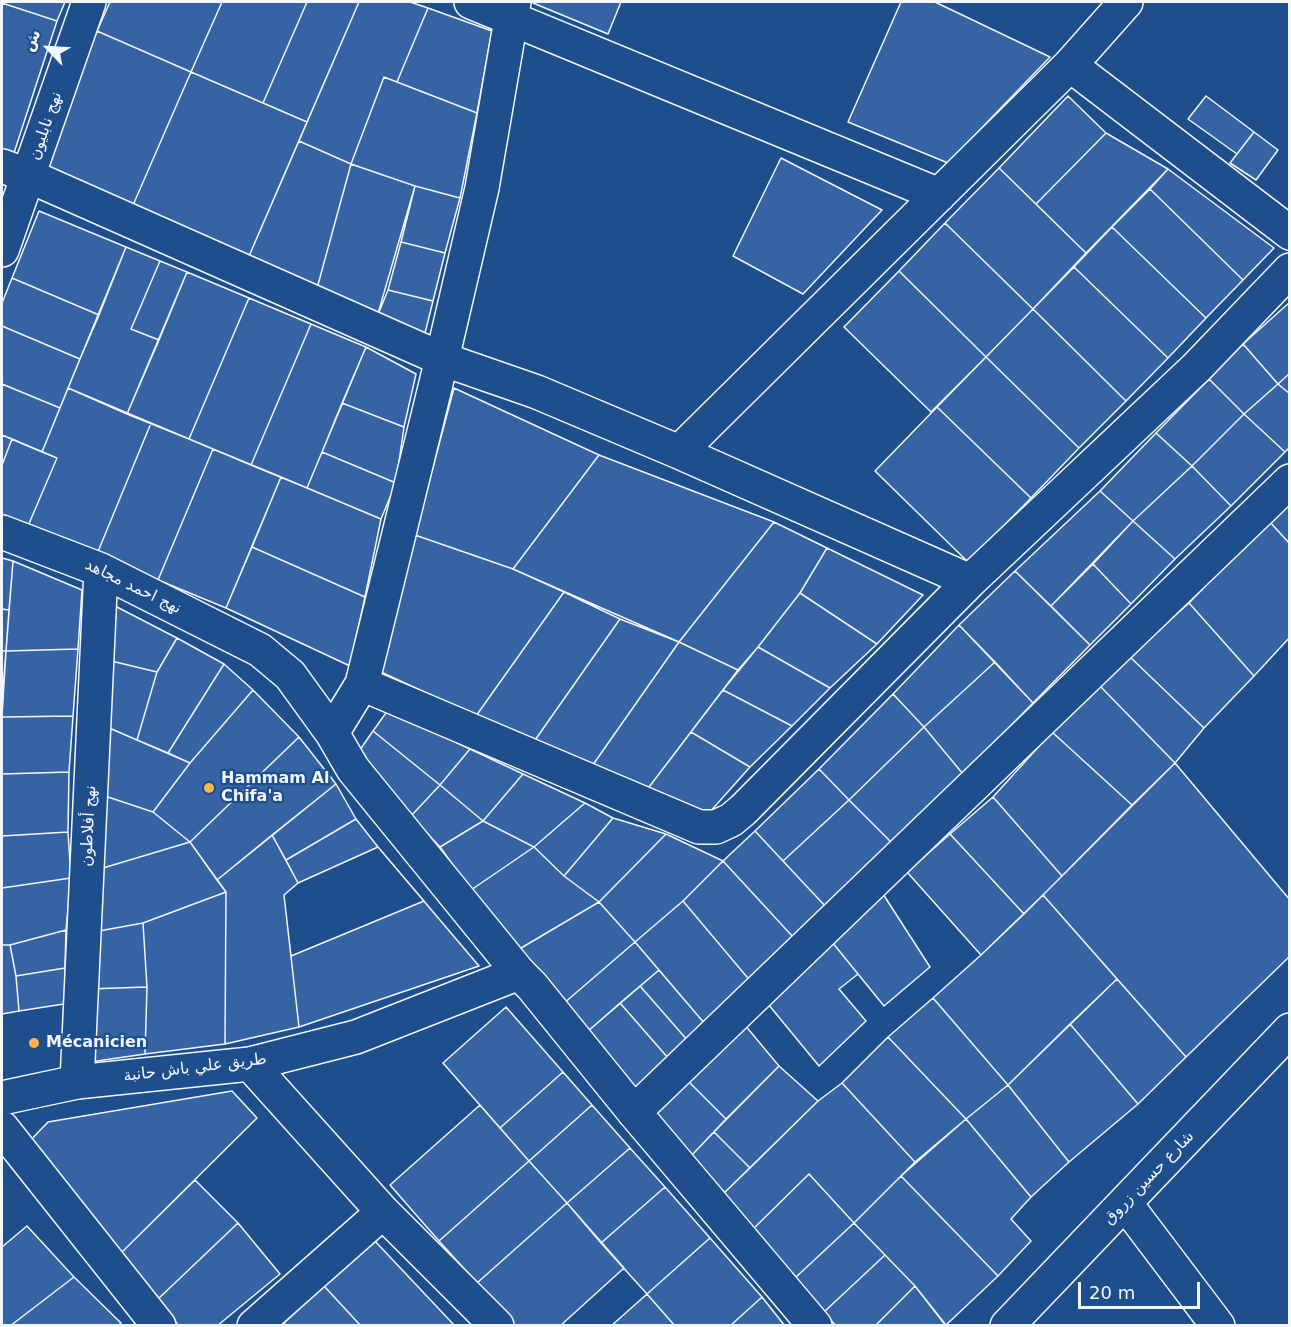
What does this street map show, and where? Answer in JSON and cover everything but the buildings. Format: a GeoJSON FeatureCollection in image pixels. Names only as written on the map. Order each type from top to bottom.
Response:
{"type":"FeatureCollection","features":[{"type":"Feature","properties":{"kind":"street","name":"نهج نابليون"},"geometry":{"type":"LineString","coordinates":[[2,250],[15,171],[89,2]]}},
{"type":"Feature","properties":{"kind":"street"},"geometry":{"type":"LineString","coordinates":[[471,2],[512,9],[939,195]]}},
{"type":"Feature","properties":{"kind":"street"},"geometry":{"type":"LineString","coordinates":[[680,452],[1070,65],[1126,2]]}},
{"type":"Feature","properties":{"kind":"street"},"geometry":{"type":"LineString","coordinates":[[332,733],[362,684],[482,188],[512,9]]}},
{"type":"Feature","properties":{"kind":"street"},"geometry":{"type":"LineString","coordinates":[[1070,65],[1290,233]]}},
{"type":"Feature","properties":{"kind":"street"},"geometry":{"type":"LineString","coordinates":[[15,171],[442,359],[537,392],[680,452],[970,581]]}},
{"type":"Feature","properties":{"kind":"street"},"geometry":{"type":"LineString","coordinates":[[362,684],[699,827],[716,827],[731,820],[743,810],[970,581],[1197,367],[1290,270]]}},
{"type":"Feature","properties":{"kind":"street"},"geometry":{"type":"LineString","coordinates":[[634,1112],[1290,481]]}},
{"type":"Feature","properties":{"kind":"street","name":"نهج احمد مجاهد"},"geometry":{"type":"LineString","coordinates":[[2,532],[102,570],[260,650],[290,675],[332,733],[353,769],[634,1112],[815,1326]]}},
{"type":"Feature","properties":{"kind":"street","name":"نهج أفلاطون"},"geometry":{"type":"LineString","coordinates":[[77,1082],[102,570]]}},
{"type":"Feature","properties":{"kind":"street","name":"طريق علي باش حانبة"},"geometry":{"type":"LineString","coordinates":[[2,1098],[77,1082],[250,1065],[356,1037],[519,973]]}},
{"type":"Feature","properties":{"kind":"street","name":"شارع حسين زروق"},"geometry":{"type":"LineString","coordinates":[[1007,1326],[1290,1030]]}},
{"type":"Feature","properties":{"kind":"street"},"geometry":{"type":"LineString","coordinates":[[250,1065],[383,1212],[497,1326]]}},
{"type":"Feature","properties":{"kind":"street"},"geometry":{"type":"LineString","coordinates":[[2,1128],[159,1326]]}},
{"type":"Feature","properties":{"kind":"street"},"geometry":{"type":"LineString","coordinates":[[1125,1203],[1218,1326]]}},
{"type":"Feature","properties":{"kind":"street"},"geometry":{"type":"LineString","coordinates":[[254,1326],[383,1212]]}},
{"type":"Feature","properties":{"kind":"place","name":"Hammam Al Chifa'a"},"geometry":{"type":"Point","coordinates":[209,788]}},
{"type":"Feature","properties":{"kind":"place","name":"Mécanicien"},"geometry":{"type":"Point","coordinates":[34,1043]}}]}
